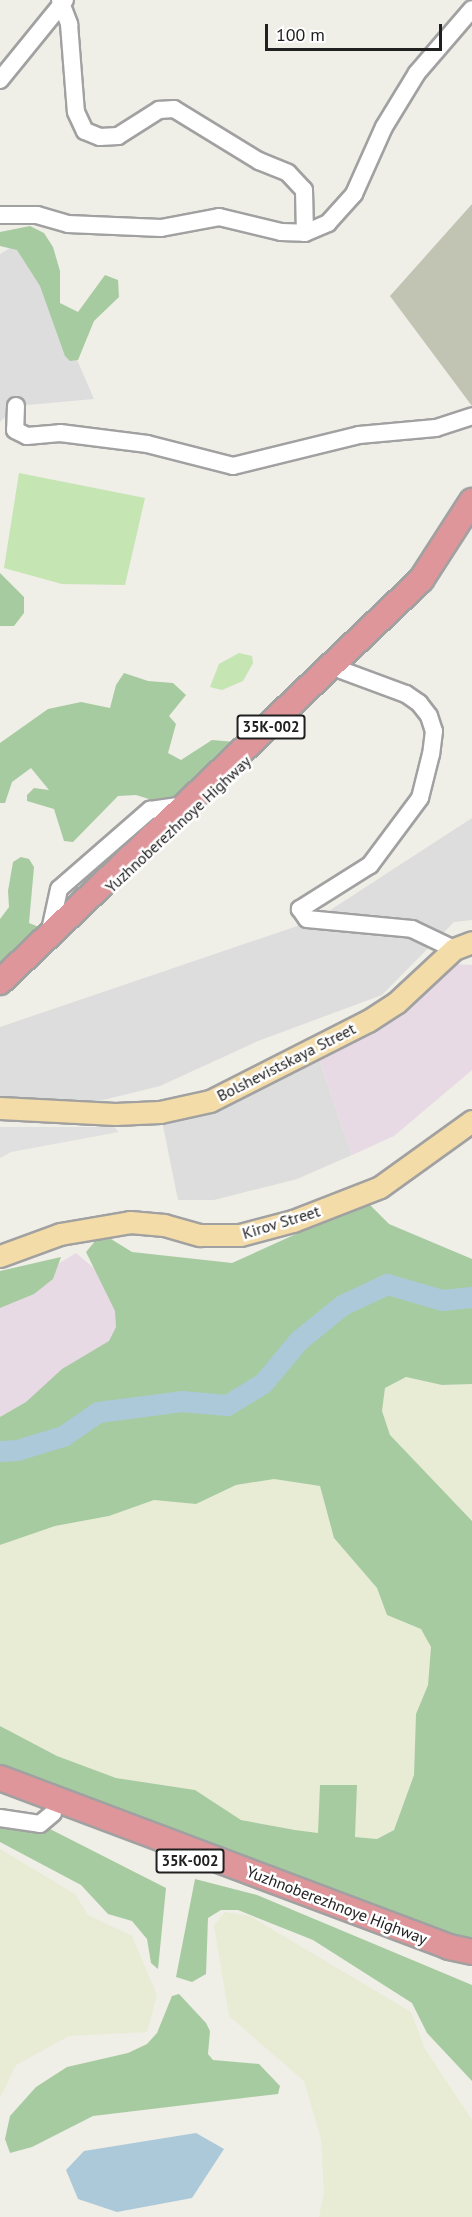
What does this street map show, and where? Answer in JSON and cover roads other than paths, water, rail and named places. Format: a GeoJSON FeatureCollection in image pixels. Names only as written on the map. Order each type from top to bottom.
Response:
{"type":"FeatureCollection","features":[{"type":"Feature","properties":{"kind":"highway","name":"35К-002"},"geometry":{"type":"LineString","coordinates":[[0,982],[421,580],[472,501]]}},
{"type":"Feature","properties":{"kind":"highway","name":"Yuzhnoberezhnoye Highway"},"geometry":{"type":"LineString","coordinates":[[0,993],[158,840],[430,584],[472,519]]}},
{"type":"Feature","properties":{"kind":"highway","name":"Yuzhnoberezhnoye Highway"},"geometry":{"type":"LineString","coordinates":[[0,1778],[58,1807],[168,1851],[328,1907],[472,1952]]}},
{"type":"Feature","properties":{"kind":"highway","name":"Yuzhnoberezhnoye Highway"},"geometry":{"type":"LineString","coordinates":[[0,1792],[58,1807]]}},
{"type":"Feature","properties":{"kind":"highway","name":"Yuzhnoberezhnoye Highway"},"geometry":{"type":"LineString","coordinates":[[328,1907],[442,1958],[472,1965]]}},
{"type":"Feature","properties":{"kind":"main road","name":"Bolshevistskaya Street"},"geometry":{"type":"LineString","coordinates":[[0,1108],[115,1114],[160,1112],[210,1101],[368,1021],[396,1003],[463,945]]}},
{"type":"Feature","properties":{"kind":"main road","name":"Kirov Street"},"geometry":{"type":"LineString","coordinates":[[0,1256],[60,1234],[130,1222],[164,1225],[200,1234],[240,1235],[293,1221],[380,1187],[472,1121]]}},
{"type":"Feature","properties":{"kind":"street"},"geometry":{"type":"LineString","coordinates":[[0,80],[62,1]]}},
{"type":"Feature","properties":{"kind":"street"},"geometry":{"type":"LineString","coordinates":[[62,1],[69,24],[76,112],[85,131],[100,137],[118,136],[159,110],[174,110],[259,161],[288,173],[304,190],[305,233]]}},
{"type":"Feature","properties":{"kind":"street"},"geometry":{"type":"LineString","coordinates":[[0,215],[37,215],[68,224],[161,228],[219,218],[281,232],[305,233],[328,223],[354,194],[384,127],[417,73],[472,9]]}},
{"type":"Feature","properties":{"kind":"street"},"geometry":{"type":"LineString","coordinates":[[16,406],[15,430],[27,436],[60,434],[147,444],[233,466],[358,435],[436,428],[472,416]]}},
{"type":"Feature","properties":{"kind":"street"},"geometry":{"type":"LineString","coordinates":[[341,670],[406,694],[419,704],[429,716],[434,731],[431,754],[420,798],[370,865],[300,909],[307,919],[412,929],[463,945]]}},
{"type":"Feature","properties":{"kind":"street"},"geometry":{"type":"LineString","coordinates":[[0,1818],[40,1824],[58,1807]]}},
{"type":"Feature","properties":{"kind":"water"},"geometry":{"type":"Polygon","coordinates":[[[196,2133],[224,2149],[192,2198],[117,2212],[78,2199],[66,2170],[84,2151],[196,2133]]]}},
{"type":"Feature","properties":{"kind":"waterway"},"geometry":{"type":"LineString","coordinates":[[0,1451],[17,1450],[63,1436],[98,1412],[181,1401],[227,1405],[263,1383],[299,1340],[342,1305],[387,1284],[442,1300],[472,1297]]}}]}
